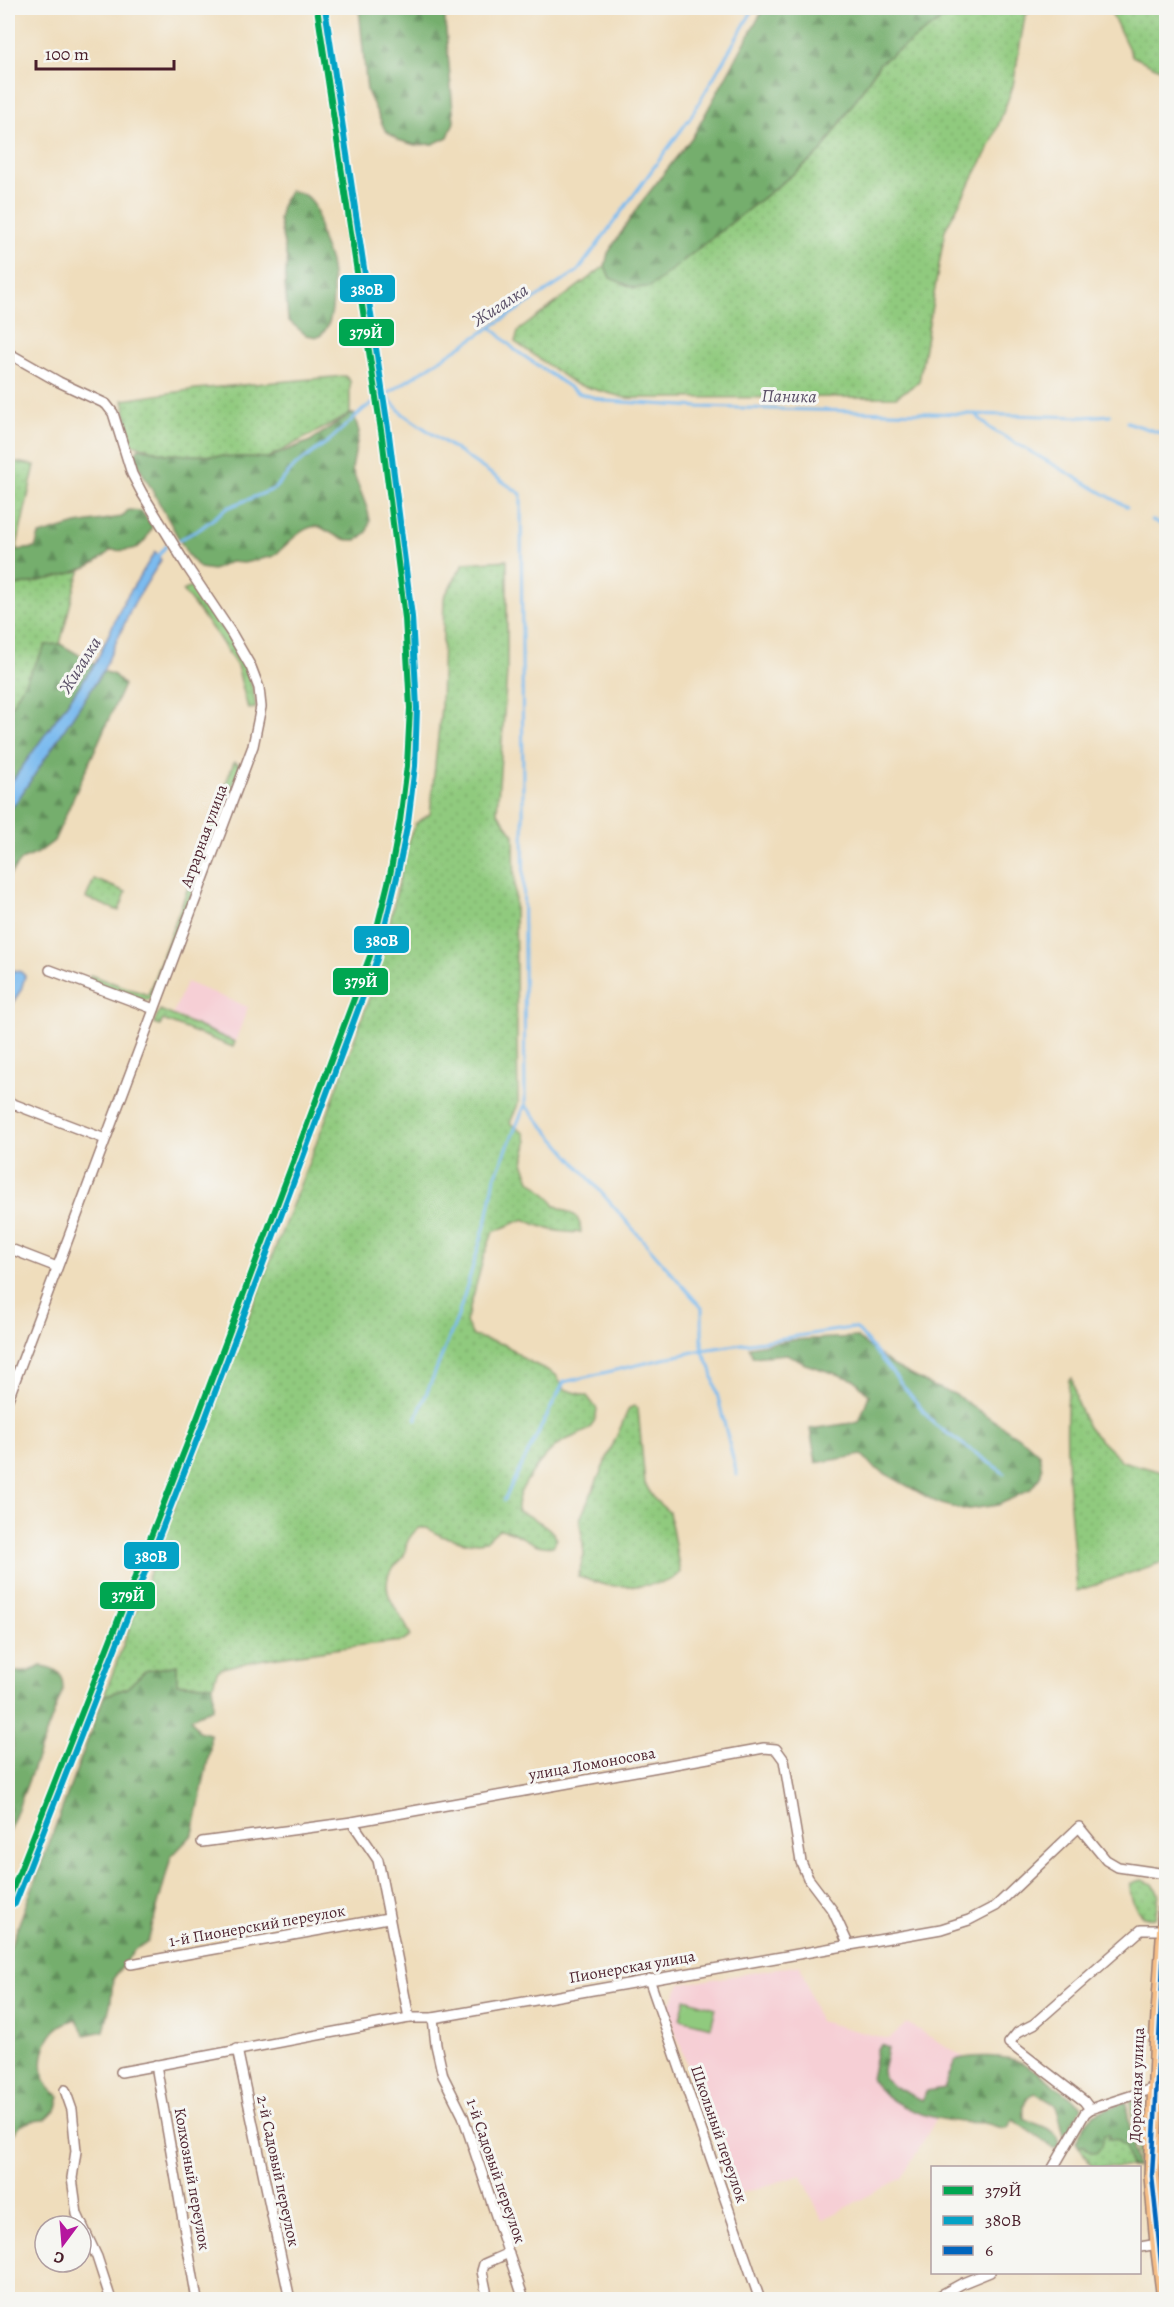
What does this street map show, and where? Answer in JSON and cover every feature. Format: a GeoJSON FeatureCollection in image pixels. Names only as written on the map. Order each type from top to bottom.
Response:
{"type":"FeatureCollection","features":[{"type":"Feature","properties":{"kind":"main road","name":"Дорожная улица"},"geometry":{"type":"LineString","coordinates":[[1166,2300],[1158,2244],[1160,2159],[1155,2088],[1167,1907]]}},
{"type":"Feature","properties":{"kind":"street","name":"Аграрная улица"},"geometry":{"type":"LineString","coordinates":[[8,353],[59,382],[106,404],[113,413],[132,474],[172,543],[232,634],[259,688],[261,707],[253,746],[8,1397]]}},
{"type":"Feature","properties":{"kind":"street"},"geometry":{"type":"LineString","coordinates":[[50,970],[154,1009]]}},
{"type":"Feature","properties":{"kind":"street"},"geometry":{"type":"LineString","coordinates":[[8,1102],[105,1139]]}},
{"type":"Feature","properties":{"kind":"street"},"geometry":{"type":"LineString","coordinates":[[8,1248],[57,1267]]}},
{"type":"Feature","properties":{"kind":"street","name":"улица Ломоносова"},"geometry":{"type":"LineString","coordinates":[[202,1842],[352,1822],[764,1748],[776,1749],[784,1760],[801,1862],[808,1878],[833,1911],[849,1946]]}},
{"type":"Feature","properties":{"kind":"street"},"geometry":{"type":"LineString","coordinates":[[352,1822],[378,1860],[409,2018]]}},
{"type":"Feature","properties":{"kind":"street","name":"Пионерская улица"},"geometry":{"type":"LineString","coordinates":[[121,2072],[409,2018],[433,2018],[919,1934],[969,1920],[996,1906],[1079,1827],[1106,1860],[1118,1867],[1167,1874]]}},
{"type":"Feature","properties":{"kind":"street","name":"1-й Пионерский переулок"},"geometry":{"type":"LineString","coordinates":[[131,1964],[388,1918]]}},
{"type":"Feature","properties":{"kind":"street"},"geometry":{"type":"LineString","coordinates":[[1090,2109],[1084,2101],[1009,2043],[1018,2032],[1034,2024],[1141,1930],[1164,1930]]}},
{"type":"Feature","properties":{"kind":"street","name":"Школьный переулок"},"geometry":{"type":"LineString","coordinates":[[650,1979],[760,2300]]}},
{"type":"Feature","properties":{"kind":"street","name":"1-й Садовый переулок"},"geometry":{"type":"LineString","coordinates":[[433,2018],[443,2076],[463,2116],[524,2300]]}},
{"type":"Feature","properties":{"kind":"street","name":"2-й Садовый переулок"},"geometry":{"type":"LineString","coordinates":[[237,2049],[290,2300]]}},
{"type":"Feature","properties":{"kind":"street","name":"Колхозный переулок"},"geometry":{"type":"LineString","coordinates":[[156,2065],[197,2300]]}},
{"type":"Feature","properties":{"kind":"street"},"geometry":{"type":"LineString","coordinates":[[1054,2166],[1085,2113],[1090,2109],[1155,2088]]}},
{"type":"Feature","properties":{"kind":"street"},"geometry":{"type":"LineString","coordinates":[[65,2090],[72,2110],[76,2151],[72,2178],[77,2214],[97,2258],[111,2300]]}},
{"type":"Feature","properties":{"kind":"street"},"geometry":{"type":"LineString","coordinates":[[1141,2247],[1158,2244]]}},
{"type":"Feature","properties":{"kind":"street"},"geometry":{"type":"LineString","coordinates":[[488,2300],[482,2271],[484,2264],[493,2258],[509,2253]]}},
{"type":"Feature","properties":{"kind":"street"},"geometry":{"type":"LineString","coordinates":[[933,2300],[963,2283],[985,2274]]}},
{"type":"Feature","properties":{"kind":"shaded area"},"geometry":{"type":"Polygon","coordinates":[[[186,982],[248,1007],[235,1042],[173,1014],[186,982]]]}},
{"type":"Feature","properties":{"kind":"shaded area"},"geometry":{"type":"Polygon","coordinates":[[[800,1965],[819,2021],[888,2039],[907,2023],[970,2061],[902,2178],[822,2220],[802,2175],[734,2195],[667,2009],[681,1984],[800,1965]]]}},
{"type":"Feature","properties":{"kind":"green space"},"geometry":{"type":"Polygon","coordinates":[[[359,8],[444,8],[454,122],[448,137],[433,144],[415,145],[398,140],[385,130],[367,91],[359,8]]]}},
{"type":"Feature","properties":{"kind":"green space"},"geometry":{"type":"Polygon","coordinates":[[[764,8],[958,8],[880,63],[821,152],[650,287],[634,288],[610,278],[605,266],[608,253],[637,208],[693,136],[764,8]]]}},
{"type":"Feature","properties":{"kind":"green space"},"geometry":{"type":"Polygon","coordinates":[[[958,8],[1033,8],[1025,16],[1013,86],[992,142],[945,230],[919,382],[896,397],[626,398],[575,384],[515,342],[518,331],[605,266],[610,278],[634,288],[650,286],[821,152],[880,63],[958,8]]]}},
{"type":"Feature","properties":{"kind":"green space"},"geometry":{"type":"Polygon","coordinates":[[[1109,8],[1166,8],[1166,69],[1164,71],[1132,56],[1109,8]]]}},
{"type":"Feature","properties":{"kind":"green space"},"geometry":{"type":"Polygon","coordinates":[[[290,191],[307,196],[314,204],[330,262],[333,303],[328,323],[318,337],[306,335],[288,320],[285,284],[287,260],[279,219],[283,201],[290,191]]]}},
{"type":"Feature","properties":{"kind":"green space"},"geometry":{"type":"Polygon","coordinates":[[[345,376],[350,381],[350,414],[268,458],[166,454],[132,444],[123,400],[196,389],[345,376]]]}},
{"type":"Feature","properties":{"kind":"green space"},"geometry":{"type":"Polygon","coordinates":[[[350,414],[354,414],[359,432],[352,469],[370,520],[367,532],[357,540],[342,538],[322,528],[309,528],[274,556],[244,563],[230,562],[213,570],[200,568],[188,555],[135,459],[135,453],[139,448],[166,454],[268,458],[310,441],[350,414]]]}},
{"type":"Feature","properties":{"kind":"green space"},"geometry":{"type":"Polygon","coordinates":[[[8,461],[35,465],[16,550],[8,557],[8,461]]]}},
{"type":"Feature","properties":{"kind":"green space"},"geometry":{"type":"Polygon","coordinates":[[[128,510],[141,511],[152,526],[142,544],[132,549],[111,550],[90,566],[78,571],[11,587],[8,585],[8,557],[16,550],[35,548],[39,535],[76,524],[122,517],[128,510]]]}},
{"type":"Feature","properties":{"kind":"green space"},"geometry":{"type":"Polygon","coordinates":[[[507,560],[507,672],[497,812],[514,835],[518,1104],[510,1123],[524,1133],[527,1141],[524,1165],[530,1180],[550,1198],[554,1205],[576,1216],[581,1232],[551,1230],[524,1219],[493,1232],[466,1322],[473,1336],[506,1345],[526,1360],[556,1375],[564,1389],[587,1396],[597,1409],[596,1417],[590,1428],[555,1447],[532,1472],[521,1492],[517,1510],[545,1525],[557,1539],[553,1546],[538,1545],[499,1529],[486,1541],[468,1543],[441,1536],[427,1528],[418,1528],[409,1539],[404,1555],[391,1570],[388,1579],[389,1596],[411,1636],[404,1641],[264,1659],[222,1668],[217,1672],[213,1685],[176,1684],[177,1666],[145,1671],[127,1688],[104,1696],[174,1508],[328,1113],[378,973],[409,838],[416,823],[430,814],[441,707],[444,597],[464,563],[507,560]]]}},
{"type":"Feature","properties":{"kind":"green space"},"geometry":{"type":"Polygon","coordinates":[[[81,570],[60,644],[46,645],[8,712],[8,585],[11,587],[81,570]]]}},
{"type":"Feature","properties":{"kind":"green space"},"geometry":{"type":"Polygon","coordinates":[[[193,586],[241,659],[253,691],[256,708],[248,709],[237,666],[217,635],[183,591],[193,586]]]}},
{"type":"Feature","properties":{"kind":"green space"},"geometry":{"type":"Polygon","coordinates":[[[60,644],[95,664],[8,787],[8,712],[46,645],[60,644]]]}},
{"type":"Feature","properties":{"kind":"green space"},"geometry":{"type":"Polygon","coordinates":[[[103,671],[114,675],[124,685],[54,841],[38,853],[21,860],[8,877],[8,810],[15,804],[103,671]]]}},
{"type":"Feature","properties":{"kind":"green space"},"geometry":{"type":"Polygon","coordinates":[[[234,762],[241,765],[212,840],[206,835],[234,762]]]}},
{"type":"Feature","properties":{"kind":"green space"},"geometry":{"type":"Polygon","coordinates":[[[196,866],[202,868],[152,997],[149,1000],[142,1000],[88,981],[90,975],[148,995],[196,866]]]}},
{"type":"Feature","properties":{"kind":"green space"},"geometry":{"type":"Polygon","coordinates":[[[94,879],[126,892],[119,911],[86,898],[94,879]]]}},
{"type":"Feature","properties":{"kind":"green space"},"geometry":{"type":"Polygon","coordinates":[[[160,1010],[235,1042],[233,1047],[163,1020],[160,1026],[154,1023],[160,1010]]]}},
{"type":"Feature","properties":{"kind":"green space"},"geometry":{"type":"Polygon","coordinates":[[[856,1337],[894,1366],[932,1386],[954,1394],[1026,1442],[1039,1454],[1042,1469],[1040,1477],[1030,1490],[998,1505],[963,1510],[938,1503],[875,1468],[862,1455],[816,1463],[810,1429],[859,1422],[869,1395],[855,1380],[805,1364],[787,1354],[753,1357],[749,1347],[790,1340],[856,1337]]]}},
{"type":"Feature","properties":{"kind":"green space"},"geometry":{"type":"Polygon","coordinates":[[[1072,1378],[1077,1403],[1093,1433],[1122,1461],[1166,1473],[1166,1561],[1077,1591],[1067,1459],[1067,1406],[1069,1380],[1072,1378]]]}},
{"type":"Feature","properties":{"kind":"green space"},"geometry":{"type":"Polygon","coordinates":[[[634,1406],[638,1409],[645,1484],[655,1500],[669,1512],[680,1572],[668,1581],[658,1584],[606,1585],[578,1577],[584,1554],[580,1519],[629,1408],[634,1406]]]}},
{"type":"Feature","properties":{"kind":"green space"},"geometry":{"type":"Polygon","coordinates":[[[177,1665],[177,1684],[213,1685],[213,1708],[191,1718],[198,1731],[210,1734],[210,1750],[193,1834],[171,1857],[148,1942],[135,1949],[113,1979],[104,2031],[85,2035],[76,2019],[63,2024],[52,2034],[43,2053],[42,2063],[46,2083],[60,2096],[57,2108],[45,2120],[23,2124],[8,2141],[8,1953],[104,1696],[127,1688],[145,1671],[177,1665]]]}},
{"type":"Feature","properties":{"kind":"green space"},"geometry":{"type":"Polygon","coordinates":[[[41,1666],[58,1672],[62,1679],[63,1689],[8,1835],[8,1765],[13,1749],[12,1732],[8,1729],[8,1670],[25,1672],[41,1666]]]}},
{"type":"Feature","properties":{"kind":"green space"},"geometry":{"type":"Polygon","coordinates":[[[1142,1880],[1153,1884],[1159,1894],[1155,1918],[1144,1916],[1133,1903],[1130,1885],[1142,1880]]]}},
{"type":"Feature","properties":{"kind":"green space"},"geometry":{"type":"Polygon","coordinates":[[[685,1999],[716,2008],[711,2027],[680,2019],[685,1999]]]}},
{"type":"Feature","properties":{"kind":"green space"},"geometry":{"type":"Polygon","coordinates":[[[881,2045],[888,2048],[883,2070],[884,2078],[893,2086],[921,2100],[927,2091],[944,2088],[955,2060],[987,2056],[1006,2058],[1027,2065],[1082,2108],[1072,2122],[1069,2133],[1064,2135],[1056,2105],[1036,2093],[1026,2100],[1024,2118],[1054,2132],[1058,2136],[1058,2148],[1053,2148],[1013,2120],[1007,2128],[1004,2128],[923,2114],[888,2097],[871,2079],[877,2049],[881,2045]]]}},
{"type":"Feature","properties":{"kind":"green space"},"geometry":{"type":"Polygon","coordinates":[[[1130,2101],[1140,2101],[1142,2106],[1144,2139],[1141,2181],[1141,2166],[1139,2166],[1130,2101]]]}},
{"type":"Feature","properties":{"kind":"green space"},"geometry":{"type":"Polygon","coordinates":[[[1126,2103],[1136,2166],[1092,2166],[1076,2142],[1089,2119],[1108,2108],[1126,2103]]]}},
{"type":"Feature","properties":{"kind":"green space"},"geometry":{"type":"Polygon","coordinates":[[[1126,2103],[1136,2166],[1130,2166],[1126,2145],[1122,2145],[1119,2140],[1109,2139],[1109,2135],[1104,2135],[1102,2146],[1096,2153],[1084,2145],[1079,2147],[1076,2142],[1089,2119],[1108,2108],[1126,2103]]]}},
{"type":"Feature","properties":{"kind":"water"},"geometry":{"type":"Polygon","coordinates":[[[155,552],[161,560],[133,605],[103,671],[15,804],[8,810],[8,787],[95,664],[124,601],[155,552]]]}},
{"type":"Feature","properties":{"kind":"water"},"geometry":{"type":"Polygon","coordinates":[[[13,970],[25,976],[21,990],[12,1004],[8,1003],[8,981],[13,970]]]}},
{"type":"Feature","properties":{"kind":"waterway","name":"Жигалка"},"geometry":{"type":"LineString","coordinates":[[179,540],[200,529],[227,508],[274,489],[296,465],[330,440],[365,408],[578,271],[690,118],[754,8]]}},
{"type":"Feature","properties":{"kind":"waterway","name":"Паника"},"geometry":{"type":"LineString","coordinates":[[492,328],[515,350],[578,393],[607,401],[700,407],[1084,417],[1110,415]]}},
{"type":"Feature","properties":{"kind":"waterway"},"geometry":{"type":"LineString","coordinates":[[386,396],[403,414],[521,494],[525,1105],[702,1308],[702,1350],[711,1369],[737,1475]]}},
{"type":"Feature","properties":{"kind":"waterway"},"geometry":{"type":"LineString","coordinates":[[975,414],[991,429],[1127,507]]}},
{"type":"Feature","properties":{"kind":"waterway","name":"Паника"},"geometry":{"type":"LineString","coordinates":[[1127,422],[1166,435]]}},
{"type":"Feature","properties":{"kind":"waterway"},"geometry":{"type":"LineString","coordinates":[[1152,520],[1166,527]]}},
{"type":"Feature","properties":{"kind":"waterway","name":"Жигалка"},"geometry":{"type":"LineString","coordinates":[[156,559],[166,546]]}},
{"type":"Feature","properties":{"kind":"waterway"},"geometry":{"type":"LineString","coordinates":[[416,1419],[458,1316],[487,1219],[495,1177],[525,1105]]}},
{"type":"Feature","properties":{"kind":"waterway"},"geometry":{"type":"LineString","coordinates":[[504,1500],[564,1382],[702,1350],[851,1328],[857,1329],[934,1424],[1004,1473]]}},
{"type":"Feature","properties":{"kind":"transit line","name":"379Й"},"geometry":{"type":"LineString","coordinates":[[8,1901],[198,1416],[370,956],[390,875],[400,821],[407,766],[410,708],[405,618],[382,437],[317,8]]}},
{"type":"Feature","properties":{"kind":"transit line","name":"380В"},"geometry":{"type":"LineString","coordinates":[[15,1904],[205,1419],[377,959],[408,822],[415,766],[417,708],[412,617],[389,435],[325,8]]}},
{"type":"Feature","properties":{"kind":"transit line","name":"6"},"geometry":{"type":"LineString","coordinates":[[1165,2300],[1152,2176],[1166,1907]]}}]}
